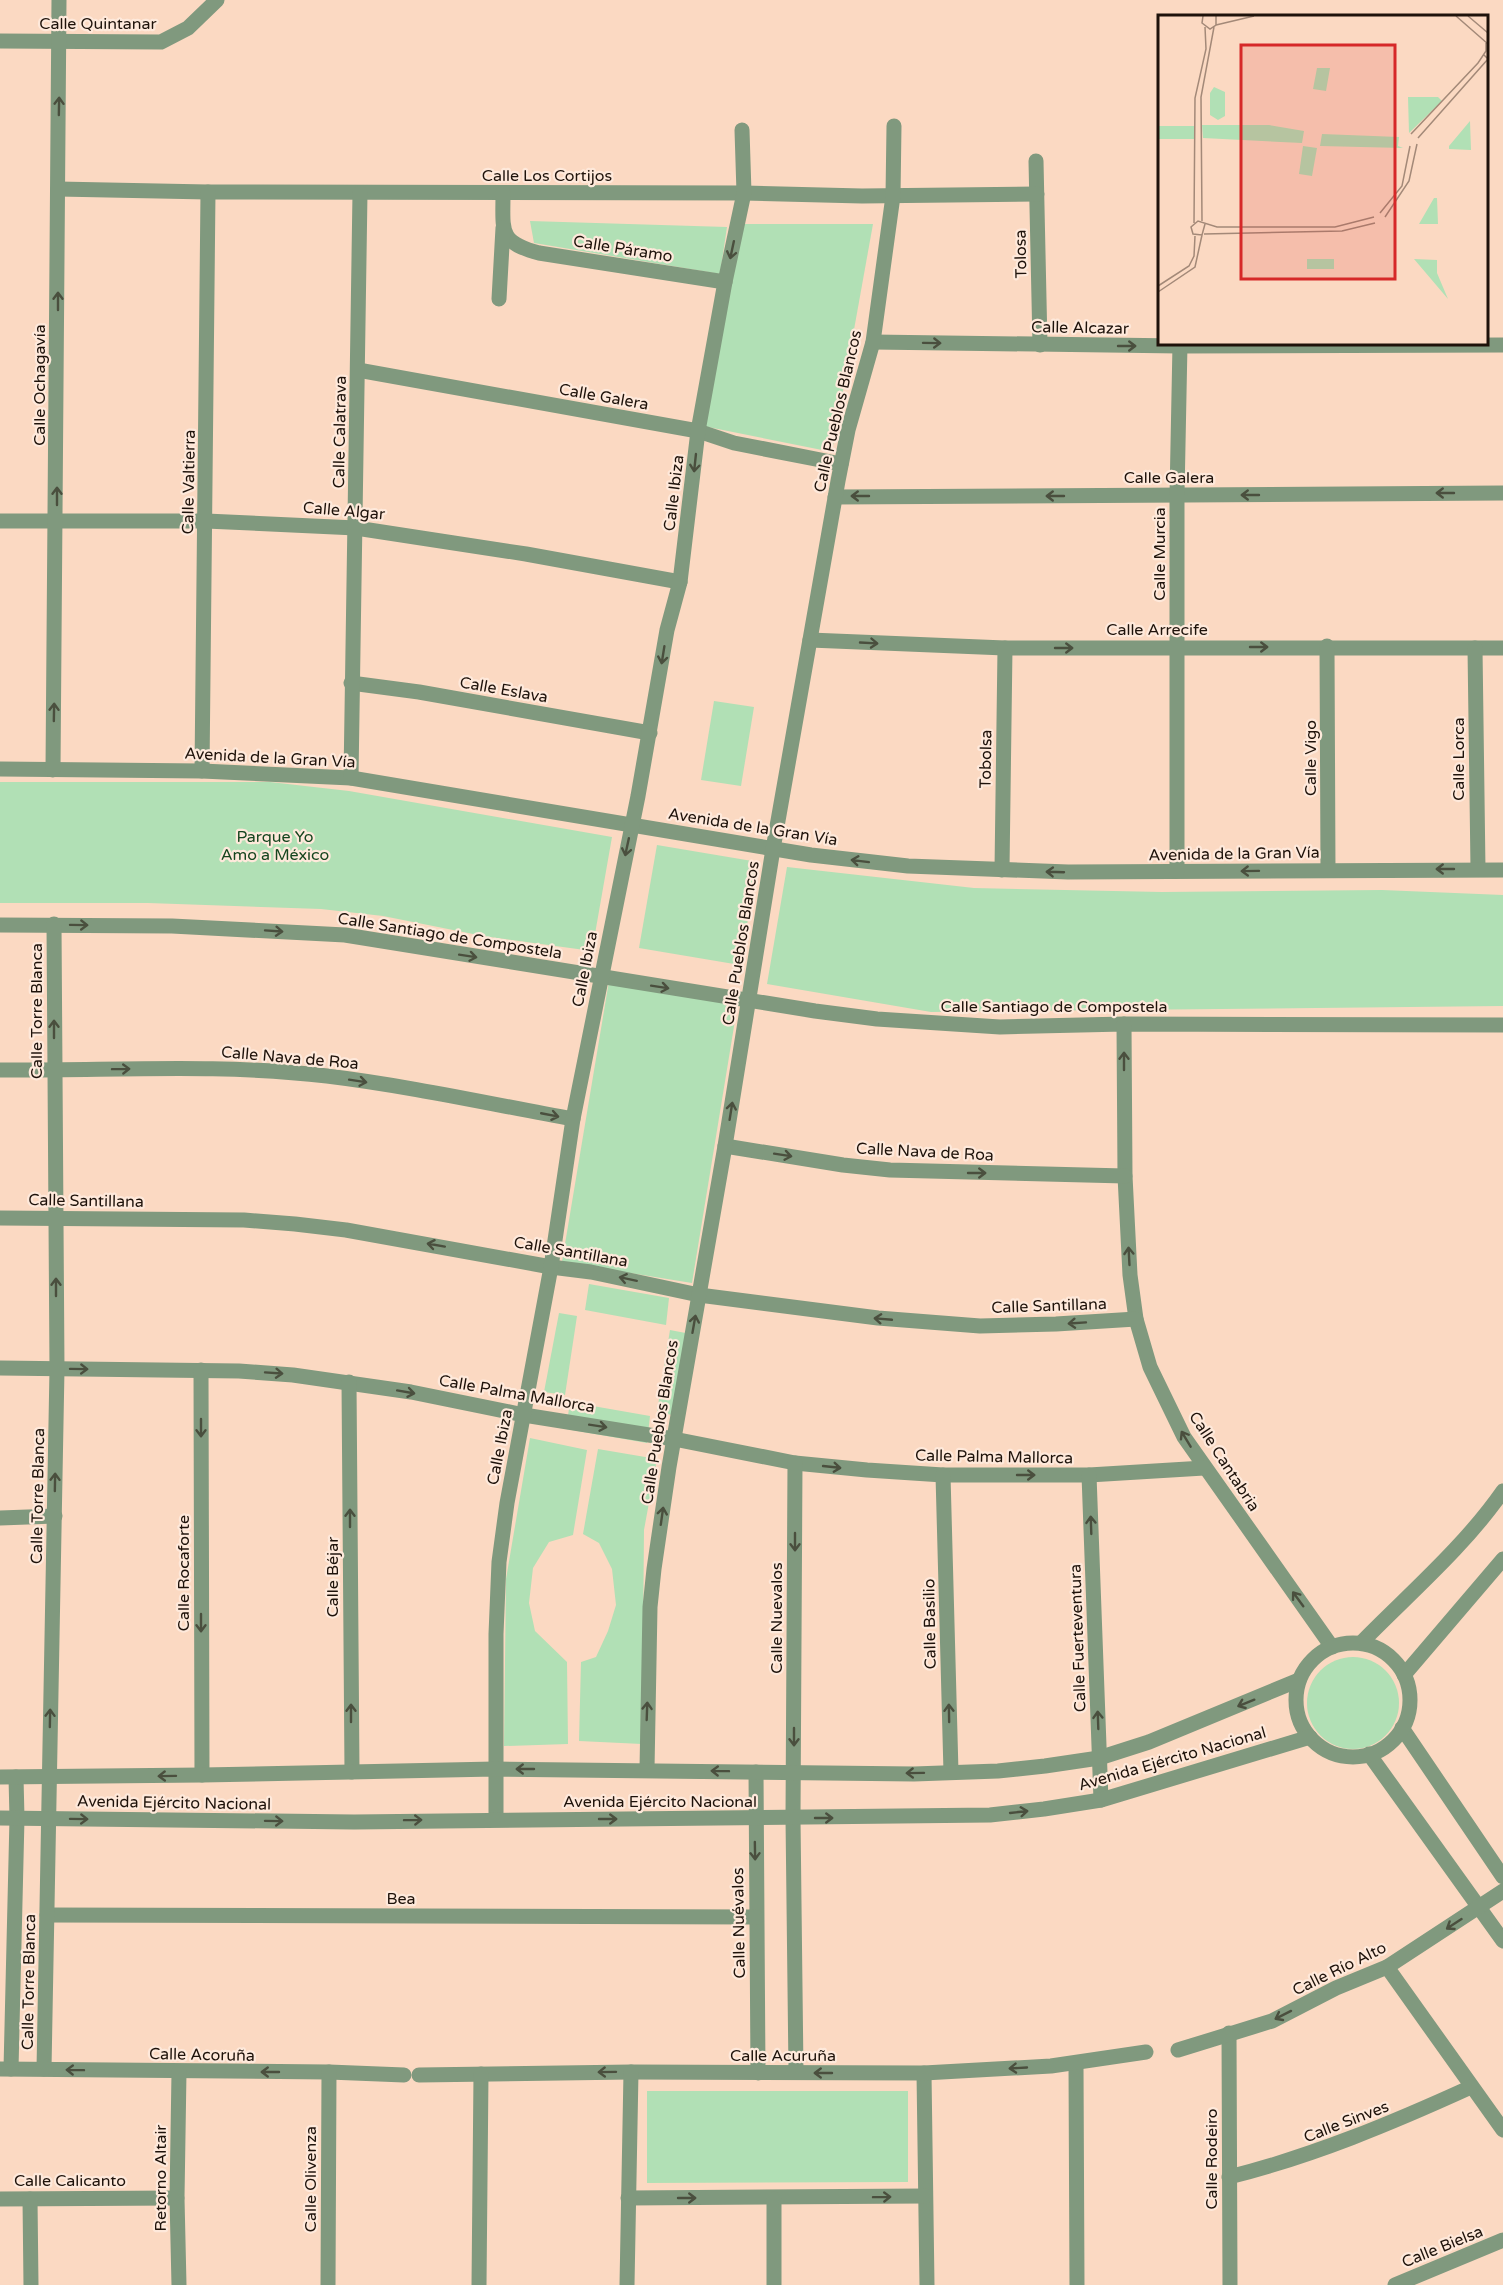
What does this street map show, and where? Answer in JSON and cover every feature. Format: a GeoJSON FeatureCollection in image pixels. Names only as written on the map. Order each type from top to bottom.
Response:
{"type":"FeatureCollection","features":[{"type":"Feature","properties":{"kind":"street","name":"Calle Ochagavía"},"geometry":{"type":"LineString","coordinates":[[53,770],[57,520],[59,0]]}},
{"type":"Feature","properties":{"kind":"street","name":"Calle Quintanar"},"geometry":{"type":"LineString","coordinates":[[0,41],[161,42],[188,28],[214,2]]}},
{"type":"Feature","properties":{"kind":"street","name":"Calle Pueblos Blancos"},"geometry":{"type":"LineString","coordinates":[[647,1769],[650,1607],[654,1569],[773,849],[835,497],[848,430],[873,342],[893,196],[894,126]]}},
{"type":"Feature","properties":{"kind":"street","name":"Calle Ibiza"},"geometry":{"type":"LineString","coordinates":[[496,1819],[496,1634],[499,1562],[507,1503],[551,1267],[573,1119],[650,733],[667,630],[680,582],[698,431],[744,193],[742,130]]}},
{"type":"Feature","properties":{"kind":"street","name":"Tolosa"},"geometry":{"type":"LineString","coordinates":[[1036,161],[1040,345]]}},
{"type":"Feature","properties":{"kind":"street","name":"Calle Los Cortijos"},"geometry":{"type":"LineString","coordinates":[[58,189],[893,196],[1037,194]]}},
{"type":"Feature","properties":{"kind":"street","name":"Calle Valtierra"},"geometry":{"type":"LineString","coordinates":[[202,771],[208,192]]}},
{"type":"Feature","properties":{"kind":"street","name":"Calle Calatrava"},"geometry":{"type":"LineString","coordinates":[[351,778],[360,193]]}},
{"type":"Feature","properties":{"kind":"street"},"geometry":{"type":"LineString","coordinates":[[499,299],[503,225],[502,193]]}},
{"type":"Feature","properties":{"kind":"street","name":"Calle Páramo"},"geometry":{"type":"LineString","coordinates":[[503,225],[509,240],[516,245],[539,252],[725,282]]}},
{"type":"Feature","properties":{"kind":"street","name":"Calle Alcazar"},"geometry":{"type":"LineString","coordinates":[[873,342],[1040,345],[1329,345]]}},
{"type":"Feature","properties":{"kind":"street","name":"Calle Alcazar"},"geometry":{"type":"LineString","coordinates":[[1488,344],[1503,345]]}},
{"type":"Feature","properties":{"kind":"street","name":"Calle Murcia"},"geometry":{"type":"LineString","coordinates":[[1177,872],[1177,495],[1180,345]]}},
{"type":"Feature","properties":{"kind":"street","name":"Calle Galera"},"geometry":{"type":"LineString","coordinates":[[358,370],[698,431],[734,443],[841,464]]}},
{"type":"Feature","properties":{"kind":"street","name":"Calle Galera"},"geometry":{"type":"LineString","coordinates":[[835,497],[1503,493]]}},
{"type":"Feature","properties":{"kind":"street","name":"Calle Algar"},"geometry":{"type":"LineString","coordinates":[[0,521],[206,521],[356,528],[526,554],[680,582]]}},
{"type":"Feature","properties":{"kind":"street","name":"Calle Arrecife"},"geometry":{"type":"LineString","coordinates":[[810,640],[1005,648],[1327,646],[1503,648]]}},
{"type":"Feature","properties":{"kind":"street","name":"Calle Vigo"},"geometry":{"type":"LineString","coordinates":[[1327,646],[1328,870]]}},
{"type":"Feature","properties":{"kind":"street","name":"Tobolsa"},"geometry":{"type":"LineString","coordinates":[[1002,870],[1005,648]]}},
{"type":"Feature","properties":{"kind":"street","name":"Calle Lorca"},"geometry":{"type":"LineString","coordinates":[[1475,648],[1478,869]]}},
{"type":"Feature","properties":{"kind":"street","name":"Calle Eslava"},"geometry":{"type":"LineString","coordinates":[[351,683],[419,692],[650,733]]}},
{"type":"Feature","properties":{"kind":"street","name":"Avenida de la Gran Vía"},"geometry":{"type":"LineString","coordinates":[[0,769],[202,771],[351,778],[773,849],[908,866],[1002,870],[1177,872],[1503,870]]}},
{"type":"Feature","properties":{"kind":"street","name":"Calle Torre Blanca"},"geometry":{"type":"LineString","coordinates":[[44,2069],[57,1368],[54,924]]}},
{"type":"Feature","properties":{"kind":"street","name":"Calle Santiago de Compostela"},"geometry":{"type":"LineString","coordinates":[[0,925],[172,926],[345,935],[749,1000],[877,1019],[940,1024],[999,1027],[1124,1024],[1503,1025]]}},
{"type":"Feature","properties":{"kind":"street","name":"Calle Cantabria"},"geometry":{"type":"LineString","coordinates":[[1124,1024],[1125,1176],[1130,1275],[1136,1319],[1150,1367],[1184,1437],[1204,1468],[1332,1647]]}},
{"type":"Feature","properties":{"kind":"street","name":"Calle Nava de Roa"},"geometry":{"type":"LineString","coordinates":[[0,1070],[193,1068],[326,1076],[446,1095],[573,1119]]}},
{"type":"Feature","properties":{"kind":"street","name":"Calle Nava de Roa"},"geometry":{"type":"LineString","coordinates":[[725,1146],[843,1165],[891,1170],[1125,1176]]}},
{"type":"Feature","properties":{"kind":"street","name":"Calle Santillana"},"geometry":{"type":"LineString","coordinates":[[0,1218],[244,1220],[295,1224],[346,1230],[551,1267],[591,1272],[699,1294],[878,1318],[945,1324],[980,1326],[1136,1319]]}},
{"type":"Feature","properties":{"kind":"street","name":"Calle Palma Mallorca"},"geometry":{"type":"LineString","coordinates":[[0,1368],[201,1370],[293,1375],[411,1392],[524,1415],[674,1439],[795,1463],[943,1475],[1089,1475],[1204,1468]]}},
{"type":"Feature","properties":{"kind":"street","name":"Calle Rocaforte"},"geometry":{"type":"LineString","coordinates":[[201,1370],[202,1775]]}},
{"type":"Feature","properties":{"kind":"street","name":"Calle Béjar"},"geometry":{"type":"LineString","coordinates":[[349,1382],[352,1772]]}},
{"type":"Feature","properties":{"kind":"street","name":"Calle Nuevalos"},"geometry":{"type":"LineString","coordinates":[[794,1773],[795,1463]]}},
{"type":"Feature","properties":{"kind":"street","name":"Calle Basilio"},"geometry":{"type":"LineString","coordinates":[[943,1475],[951,1772]]}},
{"type":"Feature","properties":{"kind":"street","name":"Calle Fuerteventura"},"geometry":{"type":"LineString","coordinates":[[1089,1475],[1101,1800]]}},
{"type":"Feature","properties":{"kind":"street"},"geometry":{"type":"LineString","coordinates":[[1361,1643],[1434,1570],[1491,1508],[1503,1491]]}},
{"type":"Feature","properties":{"kind":"street"},"geometry":{"type":"LineString","coordinates":[[0,1518],[55,1516]]}},
{"type":"Feature","properties":{"kind":"street"},"geometry":{"type":"LineString","coordinates":[[1404,1675],[1503,1559]]}},
{"type":"Feature","properties":{"kind":"street"},"geometry":{"type":"LineString","coordinates":[[1361,1643],[1374,1647],[1397,1663],[1404,1675],[1409,1693],[1409,1711],[1402,1728],[1394,1739],[1369,1754],[1350,1756],[1331,1752],[1310,1737],[1301,1724],[1296,1694],[1299,1680],[1312,1660],[1332,1647],[1361,1643]]}},
{"type":"Feature","properties":{"kind":"street","name":"Avenida Ejército Nacional"},"geometry":{"type":"LineString","coordinates":[[0,1777],[495,1769],[647,1769],[914,1774],[1045,1766],[1099,1758],[1149,1742],[1299,1680]]}},
{"type":"Feature","properties":{"kind":"street"},"geometry":{"type":"LineString","coordinates":[[1402,1728],[1503,1877]]}},
{"type":"Feature","properties":{"kind":"street","name":"Avenida Ejército Nacional"},"geometry":{"type":"LineString","coordinates":[[0,1818],[354,1822],[990,1815],[1101,1800],[1310,1737]]}},
{"type":"Feature","properties":{"kind":"street"},"geometry":{"type":"LineString","coordinates":[[1369,1754],[1503,1941]]}},
{"type":"Feature","properties":{"kind":"street","name":"Calle Nuévalos"},"geometry":{"type":"LineString","coordinates":[[756,1772],[758,2073]]}},
{"type":"Feature","properties":{"kind":"street"},"geometry":{"type":"LineString","coordinates":[[794,1773],[796,2072]]}},
{"type":"Feature","properties":{"kind":"street","name":"Calle Torre Blanca"},"geometry":{"type":"LineString","coordinates":[[5,2069],[17,1818],[16,1777]]}},
{"type":"Feature","properties":{"kind":"street","name":"Calle Río Alto"},"geometry":{"type":"LineString","coordinates":[[1178,2050],[1272,2021],[1336,1988],[1387,1967],[1503,1891]]}},
{"type":"Feature","properties":{"kind":"street","name":"Bea"},"geometry":{"type":"LineString","coordinates":[[47,1915],[756,1917]]}},
{"type":"Feature","properties":{"kind":"street"},"geometry":{"type":"LineString","coordinates":[[1387,1967],[1503,2130]]}},
{"type":"Feature","properties":{"kind":"street","name":"Calle Rodeiro"},"geometry":{"type":"LineString","coordinates":[[1229,2033],[1230,2285]]}},
{"type":"Feature","properties":{"kind":"street","name":"Calle Acuruña"},"geometry":{"type":"LineString","coordinates":[[411,2075],[631,2072],[924,2073],[1076,2064],[1146,2052]]}},
{"type":"Feature","properties":{"kind":"street"},"geometry":{"type":"LineString","coordinates":[[1076,2064],[1077,2285]]}},
{"type":"Feature","properties":{"kind":"street","name":"Calle Acoruña"},"geometry":{"type":"LineString","coordinates":[[5,2069],[411,2075]]}},
{"type":"Feature","properties":{"kind":"street","name":"Retorno Altair"},"geometry":{"type":"LineString","coordinates":[[179,2072],[177,2198],[179,2285]]}},
{"type":"Feature","properties":{"kind":"street","name":"Calle Olivenza"},"geometry":{"type":"LineString","coordinates":[[328,2285],[329,2072]]}},
{"type":"Feature","properties":{"kind":"street"},"geometry":{"type":"LineString","coordinates":[[627,2285],[631,2072]]}},
{"type":"Feature","properties":{"kind":"street"},"geometry":{"type":"LineString","coordinates":[[924,2073],[927,2285]]}},
{"type":"Feature","properties":{"kind":"street"},"geometry":{"type":"LineString","coordinates":[[479,2285],[481,2074]]}},
{"type":"Feature","properties":{"kind":"street","name":"Calle Sinves"},"geometry":{"type":"LineString","coordinates":[[1229,2177],[1314,2153],[1399,2120],[1471,2087]]}},
{"type":"Feature","properties":{"kind":"street"},"geometry":{"type":"LineString","coordinates":[[628,2198],[774,2199],[925,2196]]}},
{"type":"Feature","properties":{"kind":"street","name":"Calle Calicanto"},"geometry":{"type":"LineString","coordinates":[[0,2199],[177,2198]]}},
{"type":"Feature","properties":{"kind":"street"},"geometry":{"type":"LineString","coordinates":[[30,2199],[31,2285]]}},
{"type":"Feature","properties":{"kind":"street"},"geometry":{"type":"LineString","coordinates":[[774,2199],[774,2285]]}},
{"type":"Feature","properties":{"kind":"street","name":"Calle Bielsa"},"geometry":{"type":"LineString","coordinates":[[1395,2285],[1503,2240]]}},
{"type":"Feature","properties":{"kind":"green space"},"geometry":{"type":"Polygon","coordinates":[[[530,221],[727,227],[720,274],[534,243],[530,221]]]}},
{"type":"Feature","properties":{"kind":"green space"},"geometry":{"type":"Polygon","coordinates":[[[742,224],[873,224],[832,452],[703,426],[742,224]]]}},
{"type":"Feature","properties":{"kind":"green space"},"geometry":{"type":"Polygon","coordinates":[[[714,701],[754,707],[741,786],[701,780],[714,701]]]}},
{"type":"Feature","properties":{"kind":"green space","name":"Parque Yo Amo a México"},"geometry":{"type":"Polygon","coordinates":[[[0,782],[270,782],[349,791],[612,837],[592,951],[483,936],[383,916],[321,909],[148,903],[0,903],[0,782]]]}},
{"type":"Feature","properties":{"kind":"green space"},"geometry":{"type":"Polygon","coordinates":[[[657,845],[758,862],[740,965],[639,948],[657,845]]]}},
{"type":"Feature","properties":{"kind":"green space"},"geometry":{"type":"Polygon","coordinates":[[[787,867],[974,888],[1162,892],[1382,890],[1503,895],[1503,1006],[931,1012],[767,984],[787,867]]]}},
{"type":"Feature","properties":{"kind":"green space"},"geometry":{"type":"Polygon","coordinates":[[[609,981],[738,1002],[692,1283],[562,1262],[609,981]]]}},
{"type":"Feature","properties":{"kind":"green space"},"geometry":{"type":"Polygon","coordinates":[[[589,1284],[669,1298],[666,1325],[585,1310],[589,1284]]]}},
{"type":"Feature","properties":{"kind":"green space"},"geometry":{"type":"Polygon","coordinates":[[[559,1313],[577,1316],[565,1395],[544,1392],[559,1313]]]}},
{"type":"Feature","properties":{"kind":"green space"},"geometry":{"type":"Polygon","coordinates":[[[670,1330],[696,1335],[682,1417],[657,1412],[670,1330]]]}},
{"type":"Feature","properties":{"kind":"green space"},"geometry":{"type":"Polygon","coordinates":[[[570,1402],[650,1416],[647,1443],[566,1429],[570,1402]]]}},
{"type":"Feature","properties":{"kind":"green space"},"geometry":{"type":"Polygon","coordinates":[[[530,1438],[587,1450],[573,1535],[549,1542],[533,1568],[529,1603],[535,1631],[567,1662],[568,1744],[504,1746],[506,1579],[530,1438]]]}},
{"type":"Feature","properties":{"kind":"green space"},"geometry":{"type":"Polygon","coordinates":[[[598,1449],[657,1459],[644,1530],[642,1744],[579,1741],[581,1662],[596,1657],[608,1631],[616,1605],[612,1569],[599,1543],[583,1534],[598,1449]]]}},
{"type":"Feature","properties":{"kind":"green space"},"geometry":{"type":"Polygon","coordinates":[[[1353,1657],[1371,1660],[1386,1670],[1396,1685],[1399,1703],[1396,1721],[1386,1736],[1371,1746],[1353,1749],[1335,1746],[1320,1736],[1310,1721],[1307,1703],[1310,1685],[1320,1670],[1335,1660],[1353,1657]]]}},
{"type":"Feature","properties":{"kind":"green space"},"geometry":{"type":"Polygon","coordinates":[[[647,2091],[908,2091],[908,2182],[647,2183],[647,2091]]]}}]}
